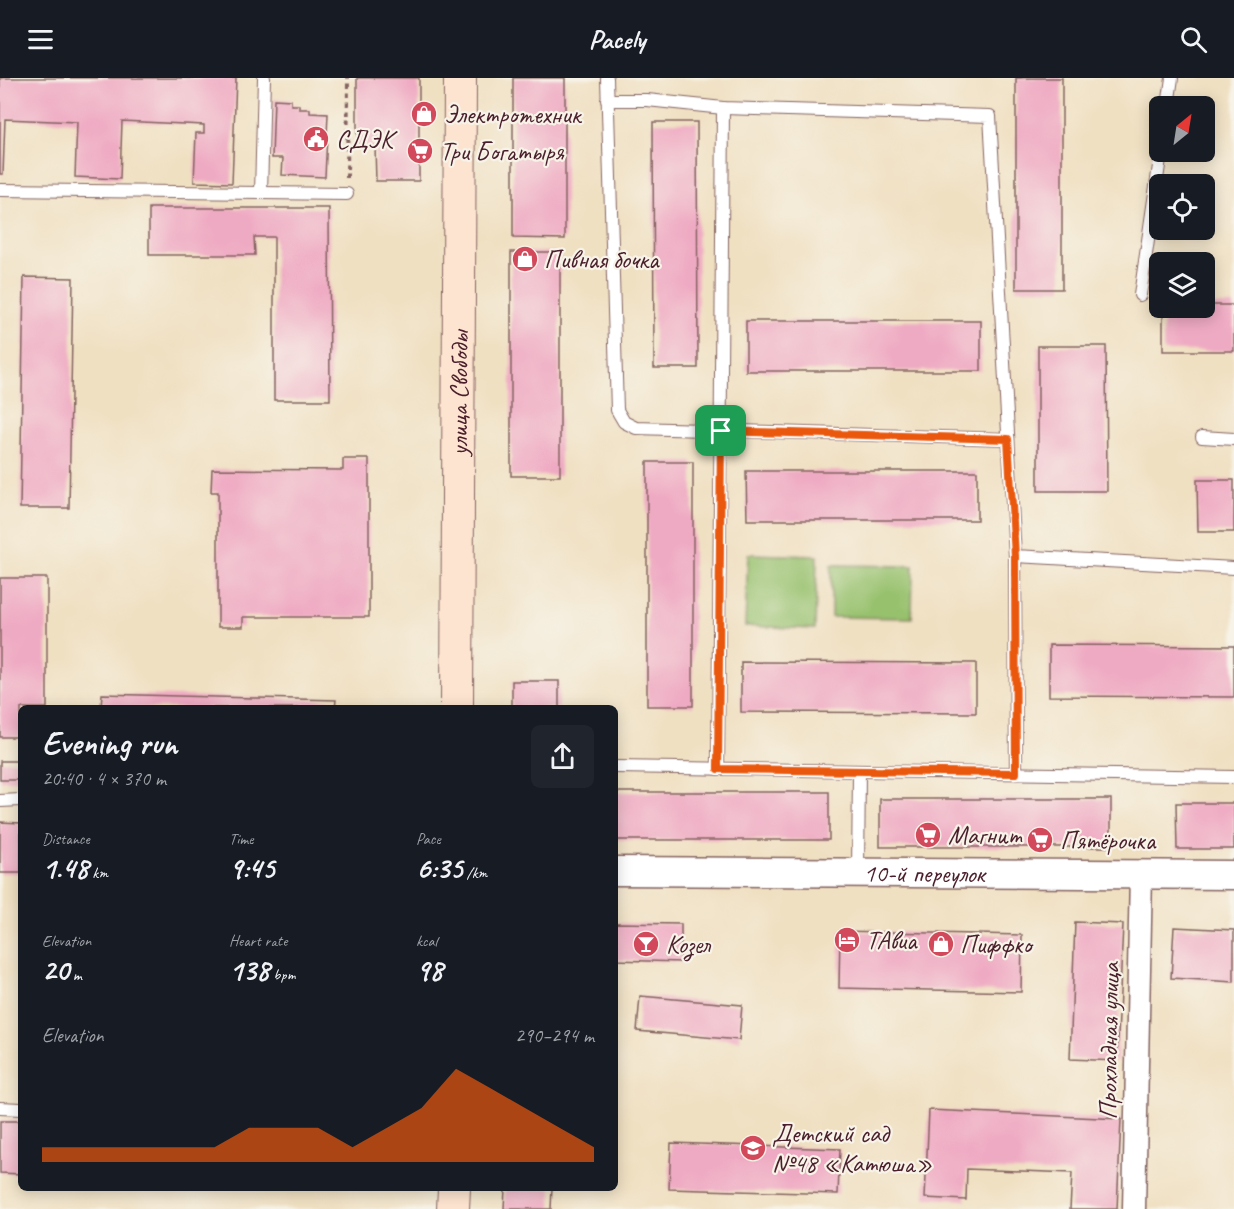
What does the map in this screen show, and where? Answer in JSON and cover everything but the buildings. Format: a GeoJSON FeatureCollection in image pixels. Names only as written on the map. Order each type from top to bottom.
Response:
{"type":"FeatureCollection","features":[{"type":"Feature","properties":{"kind":"main road","name":"улица Свободы"},"geometry":{"type":"LineString","coordinates":[[457,705],[460,78]]}},
{"type":"Feature","properties":{"kind":"main road"},"geometry":{"type":"LineString","coordinates":[[453,1209],[454,1191]]}},
{"type":"Feature","properties":{"kind":"street","name":"10-й переулок"},"geometry":{"type":"LineString","coordinates":[[618,871],[1234,875]]}},
{"type":"Feature","properties":{"kind":"street","name":"Прохладная улица"},"geometry":{"type":"LineString","coordinates":[[1134,1209],[1141,874]]}},
{"type":"Feature","properties":{"kind":"lane"},"geometry":{"type":"LineString","coordinates":[[261,193],[264,78]]}},
{"type":"Feature","properties":{"kind":"lane"},"geometry":{"type":"LineString","coordinates":[[607,78],[617,410],[624,422],[636,428],[1008,439]]}},
{"type":"Feature","properties":{"kind":"lane"},"geometry":{"type":"LineString","coordinates":[[1169,96],[1172,78]]}},
{"type":"Feature","properties":{"kind":"lane"},"geometry":{"type":"LineString","coordinates":[[608,100],[647,100],[723,108],[990,116],[1015,556],[1016,773]]}},
{"type":"Feature","properties":{"kind":"lane"},"geometry":{"type":"LineString","coordinates":[[718,769],[723,108]]}},
{"type":"Feature","properties":{"kind":"lane"},"geometry":{"type":"LineString","coordinates":[[1140,295],[1160,162]]}},
{"type":"Feature","properties":{"kind":"lane"},"geometry":{"type":"LineString","coordinates":[[0,190],[347,194]]}},
{"type":"Feature","properties":{"kind":"lane"},"geometry":{"type":"LineString","coordinates":[[1202,437],[1234,438]]}},
{"type":"Feature","properties":{"kind":"lane"},"geometry":{"type":"LineString","coordinates":[[1015,556],[1234,568]]}},
{"type":"Feature","properties":{"kind":"lane"},"geometry":{"type":"LineString","coordinates":[[618,767],[1234,777]]}},
{"type":"Feature","properties":{"kind":"lane"},"geometry":{"type":"LineString","coordinates":[[858,872],[859,771]]}},
{"type":"Feature","properties":{"kind":"lane"},"geometry":{"type":"LineString","coordinates":[[0,801],[18,800]]}},
{"type":"Feature","properties":{"kind":"lane"},"geometry":{"type":"LineString","coordinates":[[0,1108],[18,1109]]}},
{"type":"Feature","properties":{"kind":"path"},"geometry":{"type":"LineString","coordinates":[[347,194],[348,78]]}},
{"type":"Feature","properties":{"kind":"green space"},"geometry":{"type":"Polygon","coordinates":[[[748,554],[817,556],[815,629],[745,626],[748,554]]]}},
{"type":"Feature","properties":{"kind":"green space"},"geometry":{"type":"Polygon","coordinates":[[[831,565],[913,566],[912,618],[831,617],[831,565]]]}},
{"type":"Feature","properties":{"kind":"place","name":"Электротехник"},"geometry":{"type":"Point","coordinates":[424,114]}},
{"type":"Feature","properties":{"kind":"place","name":"СДЭК"},"geometry":{"type":"Point","coordinates":[316,139]}},
{"type":"Feature","properties":{"kind":"place","name":"Три Богатыря"},"geometry":{"type":"Point","coordinates":[420,151]}},
{"type":"Feature","properties":{"kind":"place","name":"Пивная бочка"},"geometry":{"type":"Point","coordinates":[525,259]}},
{"type":"Feature","properties":{"kind":"place","name":"Магнит"},"geometry":{"type":"Point","coordinates":[928,835]}},
{"type":"Feature","properties":{"kind":"place","name":"Пятёрочка"},"geometry":{"type":"Point","coordinates":[1040,840]}},
{"type":"Feature","properties":{"kind":"place","name":"ТАвиа"},"geometry":{"type":"Point","coordinates":[847,940]}},
{"type":"Feature","properties":{"kind":"place","name":"Козел"},"geometry":{"type":"Point","coordinates":[646,944]}},
{"type":"Feature","properties":{"kind":"place","name":"Пиффко"},"geometry":{"type":"Point","coordinates":[941,944]}},
{"type":"Feature","properties":{"kind":"place","name":"Детский сад №48 «Катюша»"},"geometry":{"type":"Point","coordinates":[753,1148]}},
{"type":"Feature","properties":{"kind":"route"},"geometry":{"type":"LineString","coordinates":[[721,431],[1008,439],[1015,556],[1016,773],[718,769],[721,431]]}}]}
